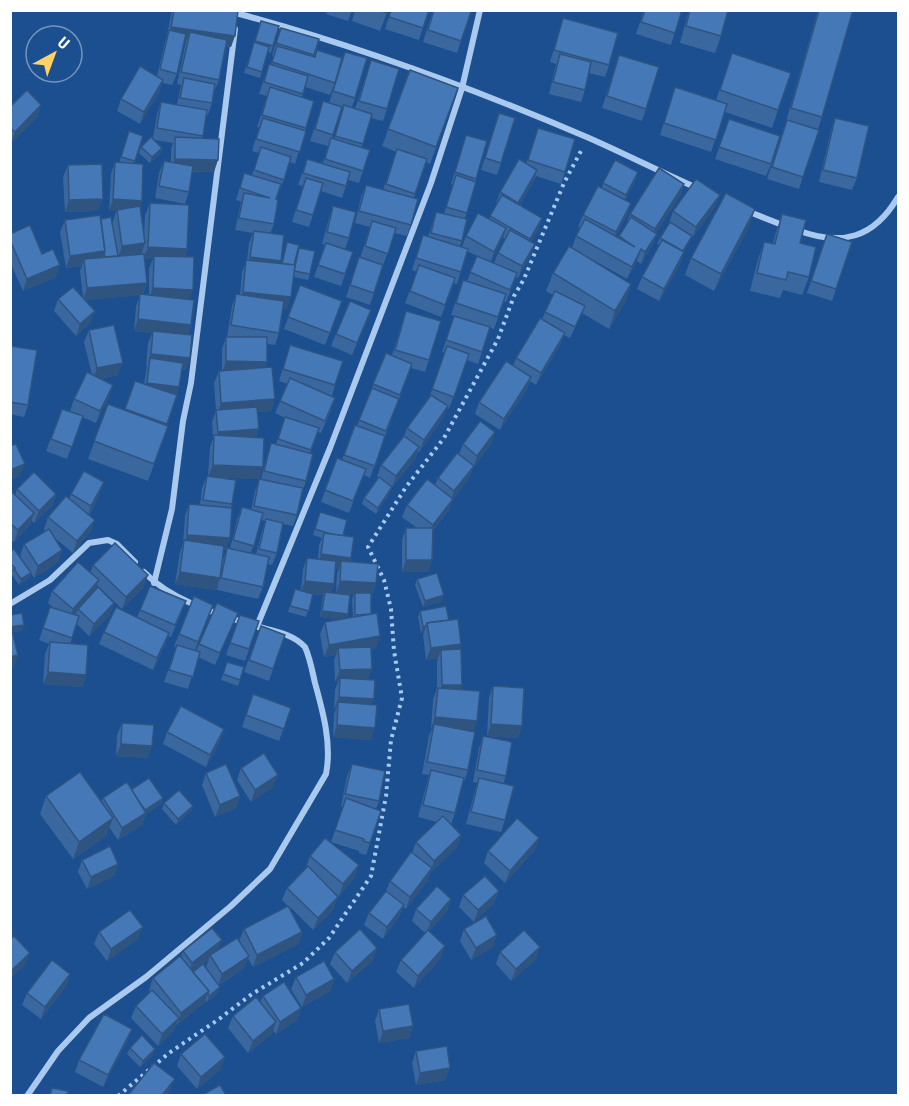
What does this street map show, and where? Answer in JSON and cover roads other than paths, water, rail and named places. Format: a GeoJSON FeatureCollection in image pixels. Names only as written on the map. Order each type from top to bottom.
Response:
{"type":"FeatureCollection","features":[{"type":"Feature","properties":{"kind":"street"},"geometry":{"type":"LineString","coordinates":[[257,626],[330,448],[432,183],[462,88],[480,10]]}},
{"type":"Feature","properties":{"kind":"street"},"geometry":{"type":"LineString","coordinates":[[154,583],[172,509],[183,421],[191,383],[234,50],[236,12],[288,27],[462,88],[588,138],[699,189]]}},
{"type":"Feature","properties":{"kind":"street"},"geometry":{"type":"LineString","coordinates":[[739,207],[808,234],[837,240],[862,234],[879,222],[898,197]]}},
{"type":"Feature","properties":{"kind":"street"},"geometry":{"type":"LineString","coordinates":[[10,604],[50,580],[89,543],[108,540],[117,544],[154,583],[188,601],[299,640],[305,647],[321,703],[329,760],[326,774],[270,869],[164,962],[89,1018],[58,1051],[27,1095]]}}]}
